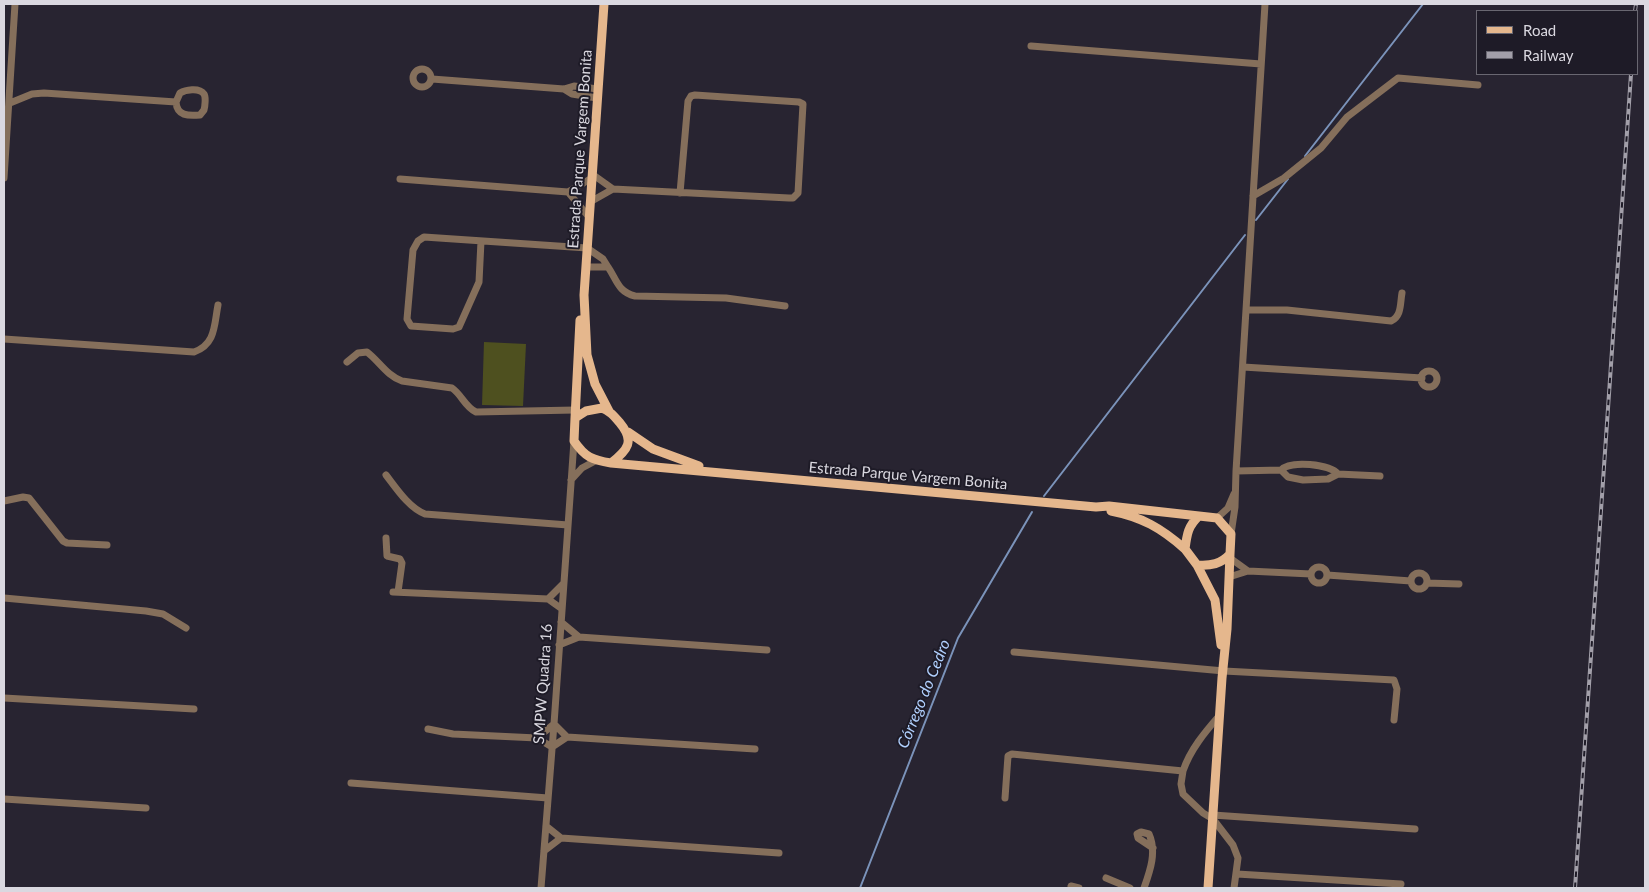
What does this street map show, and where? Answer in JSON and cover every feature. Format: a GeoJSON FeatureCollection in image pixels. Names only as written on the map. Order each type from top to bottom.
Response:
{"type":"FeatureCollection","features":[{"type":"Feature","properties":{"kind":"main road","name":"Estrada Parque Vargem Bonita"},"geometry":{"type":"LineString","coordinates":[[575,414],[578,340],[584,295],[605,5]]}},
{"type":"Feature","properties":{"kind":"main road","name":"Estrada Parque Vargem Bonita"},"geometry":{"type":"LineString","coordinates":[[584,295],[587,355],[595,384],[609,411]]}},
{"type":"Feature","properties":{"kind":"main road"},"geometry":{"type":"LineString","coordinates":[[602,408],[609,411],[628,432],[626,449],[622,455],[611,463],[585,455],[574,440],[575,414],[602,408]]}},
{"type":"Feature","properties":{"kind":"main road","name":"Estrada Parque Vargem Bonita"},"geometry":{"type":"LineString","coordinates":[[628,432],[654,449],[687,463],[718,472]]}},
{"type":"Feature","properties":{"kind":"main road","name":"Estrada Parque Vargem Bonita"},"geometry":{"type":"LineString","coordinates":[[611,463],[1096,507],[1110,506],[1200,516]]}},
{"type":"Feature","properties":{"kind":"main road","name":"Estrada Parque Vargem Bonita"},"geometry":{"type":"LineString","coordinates":[[1096,507],[1149,523],[1161,529],[1185,549]]}},
{"type":"Feature","properties":{"kind":"main road"},"geometry":{"type":"LineString","coordinates":[[1208,888],[1232,534],[1217,518],[1200,516],[1190,526],[1185,549],[1197,565],[1215,600],[1222,640],[1222,673]]}},
{"type":"Feature","properties":{"kind":"main road"},"geometry":{"type":"LineString","coordinates":[[1197,565],[1213,565],[1230,556]]}},
{"type":"Feature","properties":{"kind":"street"},"geometry":{"type":"LineString","coordinates":[[4,178],[15,4]]}},
{"type":"Feature","properties":{"kind":"street"},"geometry":{"type":"LineString","coordinates":[[1232,534],[1265,4]]}},
{"type":"Feature","properties":{"kind":"street"},"geometry":{"type":"LineString","coordinates":[[1031,46],[1261,64]]}},
{"type":"Feature","properties":{"kind":"street"},"geometry":{"type":"LineString","coordinates":[[1253,196],[1284,178],[1321,148],[1347,116],[1398,78],[1478,85]]}},
{"type":"Feature","properties":{"kind":"street"},"geometry":{"type":"LineString","coordinates":[[432,79],[564,89],[574,86],[598,93]]}},
{"type":"Feature","properties":{"kind":"street"},"geometry":{"type":"LineString","coordinates":[[182,91],[200,91],[205,96],[204,110],[200,115],[182,114],[178,111],[176,102],[178,95],[182,91]]}},
{"type":"Feature","properties":{"kind":"street"},"geometry":{"type":"LineString","coordinates":[[8,107],[32,94],[44,93],[176,102]]}},
{"type":"Feature","properties":{"kind":"street"},"geometry":{"type":"LineString","coordinates":[[400,179],[568,192],[592,176],[613,189],[789,198],[795,197],[798,193],[803,104],[799,102],[704,95],[690,96],[680,192]]}},
{"type":"Feature","properties":{"kind":"street"},"geometry":{"type":"LineString","coordinates":[[590,202],[613,189]]}},
{"type":"Feature","properties":{"kind":"street"},"geometry":{"type":"LineString","coordinates":[[568,192],[589,217]]}},
{"type":"Feature","properties":{"kind":"street"},"geometry":{"type":"LineString","coordinates":[[481,241],[479,283],[460,327],[453,329],[411,326],[407,319],[413,250],[418,240],[424,237],[587,248],[603,259],[621,290],[626,294],[635,296],[726,298],[784,306]]}},
{"type":"Feature","properties":{"kind":"street"},"geometry":{"type":"LineString","coordinates":[[586,267],[608,267]]}},
{"type":"Feature","properties":{"kind":"street"},"geometry":{"type":"LineString","coordinates":[[1246,310],[1296,311],[1391,321],[1397,317],[1399,312],[1402,293]]}},
{"type":"Feature","properties":{"kind":"street"},"geometry":{"type":"LineString","coordinates":[[4,339],[194,352],[207,346],[211,339],[218,305]]}},
{"type":"Feature","properties":{"kind":"street"},"geometry":{"type":"LineString","coordinates":[[347,362],[358,353],[367,352],[376,358],[394,378],[402,381],[452,388],[457,391],[466,405],[476,412],[575,414]]}},
{"type":"Feature","properties":{"kind":"street"},"geometry":{"type":"LineString","coordinates":[[1243,367],[1422,378]]}},
{"type":"Feature","properties":{"kind":"street","name":"SMPW Quadra 16"},"geometry":{"type":"LineString","coordinates":[[541,888],[574,440]]}},
{"type":"Feature","properties":{"kind":"street"},"geometry":{"type":"LineString","coordinates":[[571,481],[582,468],[597,460]]}},
{"type":"Feature","properties":{"kind":"street"},"geometry":{"type":"LineString","coordinates":[[1236,471],[1281,470],[1288,465],[1316,465],[1331,468],[1338,474]]}},
{"type":"Feature","properties":{"kind":"street"},"geometry":{"type":"LineString","coordinates":[[1281,470],[1288,477],[1303,480],[1328,479],[1338,474],[1380,476]]}},
{"type":"Feature","properties":{"kind":"street"},"geometry":{"type":"LineString","coordinates":[[386,475],[417,510],[425,514],[568,525]]}},
{"type":"Feature","properties":{"kind":"street"},"geometry":{"type":"LineString","coordinates":[[1217,518],[1228,508],[1235,492]]}},
{"type":"Feature","properties":{"kind":"street"},"geometry":{"type":"LineString","coordinates":[[4,501],[23,496],[29,498],[67,543],[107,545]]}},
{"type":"Feature","properties":{"kind":"street"},"geometry":{"type":"LineString","coordinates":[[386,538],[387,556],[400,560],[402,563],[396,592],[548,599],[562,610]]}},
{"type":"Feature","properties":{"kind":"street"},"geometry":{"type":"LineString","coordinates":[[1230,556],[1248,570]]}},
{"type":"Feature","properties":{"kind":"street"},"geometry":{"type":"LineString","coordinates":[[1311,574],[1315,568],[1320,566],[1326,570],[1328,575]]}},
{"type":"Feature","properties":{"kind":"street"},"geometry":{"type":"LineString","coordinates":[[1229,577],[1248,570],[1311,574]]}},
{"type":"Feature","properties":{"kind":"street"},"geometry":{"type":"LineString","coordinates":[[1419,573],[1425,575],[1427,583],[1420,590],[1413,586],[1411,581],[1419,573]]}},
{"type":"Feature","properties":{"kind":"street"},"geometry":{"type":"LineString","coordinates":[[1311,574],[1314,581],[1318,583],[1326,580],[1328,575]]}},
{"type":"Feature","properties":{"kind":"street"},"geometry":{"type":"LineString","coordinates":[[1328,575],[1411,581]]}},
{"type":"Feature","properties":{"kind":"street"},"geometry":{"type":"LineString","coordinates":[[1427,583],[1460,584]]}},
{"type":"Feature","properties":{"kind":"street"},"geometry":{"type":"LineString","coordinates":[[548,599],[563,584]]}},
{"type":"Feature","properties":{"kind":"street"},"geometry":{"type":"LineString","coordinates":[[4,598],[146,610],[163,614],[186,628]]}},
{"type":"Feature","properties":{"kind":"street"},"geometry":{"type":"LineString","coordinates":[[561,622],[579,637]]}},
{"type":"Feature","properties":{"kind":"street"},"geometry":{"type":"LineString","coordinates":[[560,644],[579,637],[767,650]]}},
{"type":"Feature","properties":{"kind":"street"},"geometry":{"type":"LineString","coordinates":[[1014,652],[1222,673],[1394,680],[1397,684],[1394,720]]}},
{"type":"Feature","properties":{"kind":"street"},"geometry":{"type":"LineString","coordinates":[[4,698],[194,709]]}},
{"type":"Feature","properties":{"kind":"street"},"geometry":{"type":"LineString","coordinates":[[1219,716],[1205,732],[1186,760],[1182,771],[1181,784],[1183,794],[1203,813],[1213,817],[1415,829]]}},
{"type":"Feature","properties":{"kind":"street"},"geometry":{"type":"LineString","coordinates":[[537,738],[554,724],[567,737]]}},
{"type":"Feature","properties":{"kind":"street"},"geometry":{"type":"LineString","coordinates":[[428,729],[453,734],[537,738],[552,747],[567,737],[755,750]]}},
{"type":"Feature","properties":{"kind":"street"},"geometry":{"type":"LineString","coordinates":[[1005,798],[1006,764],[1008,756],[1012,754],[1182,771]]}},
{"type":"Feature","properties":{"kind":"street"},"geometry":{"type":"LineString","coordinates":[[351,783],[548,798]]}},
{"type":"Feature","properties":{"kind":"street"},"geometry":{"type":"LineString","coordinates":[[4,799],[146,808]]}},
{"type":"Feature","properties":{"kind":"street"},"geometry":{"type":"LineString","coordinates":[[1213,817],[1234,845],[1238,858],[1234,888]]}},
{"type":"Feature","properties":{"kind":"street"},"geometry":{"type":"LineString","coordinates":[[546,826],[561,838],[779,853]]}},
{"type":"Feature","properties":{"kind":"street"},"geometry":{"type":"LineString","coordinates":[[544,851],[561,838]]}},
{"type":"Feature","properties":{"kind":"street"},"geometry":{"type":"LineString","coordinates":[[1144,888],[1150,872],[1153,848]]}},
{"type":"Feature","properties":{"kind":"street"},"geometry":{"type":"LineString","coordinates":[[1237,874],[1401,884]]}},
{"type":"Feature","properties":{"kind":"street"},"geometry":{"type":"LineString","coordinates":[[1106,878],[1130,888]]}},
{"type":"Feature","properties":{"kind":"street"},"geometry":{"type":"LineString","coordinates":[[1071,886],[1079,888]]}},
{"type":"Feature","properties":{"kind":"shaded area"},"geometry":{"type":"Polygon","coordinates":[[[484,342],[526,344],[523,406],[482,405],[484,342]]]}},
{"type":"Feature","properties":{"kind":"waterway"},"geometry":{"type":"LineString","coordinates":[[1305,156],[1423,4]]}},
{"type":"Feature","properties":{"kind":"waterway"},"geometry":{"type":"LineString","coordinates":[[1256,220],[1288,179]]}},
{"type":"Feature","properties":{"kind":"waterway"},"geometry":{"type":"LineString","coordinates":[[1044,496],[1245,235]]}},
{"type":"Feature","properties":{"kind":"waterway","name":"Córrego do Cedro"},"geometry":{"type":"LineString","coordinates":[[860,888],[958,638],[1032,512]]}},
{"type":"Feature","properties":{"kind":"railway"},"geometry":{"type":"LineString","coordinates":[[1635,10],[1636,4]]}},
{"type":"Feature","properties":{"kind":"railway"},"geometry":{"type":"LineString","coordinates":[[1575,888],[1631,75]]}}]}
